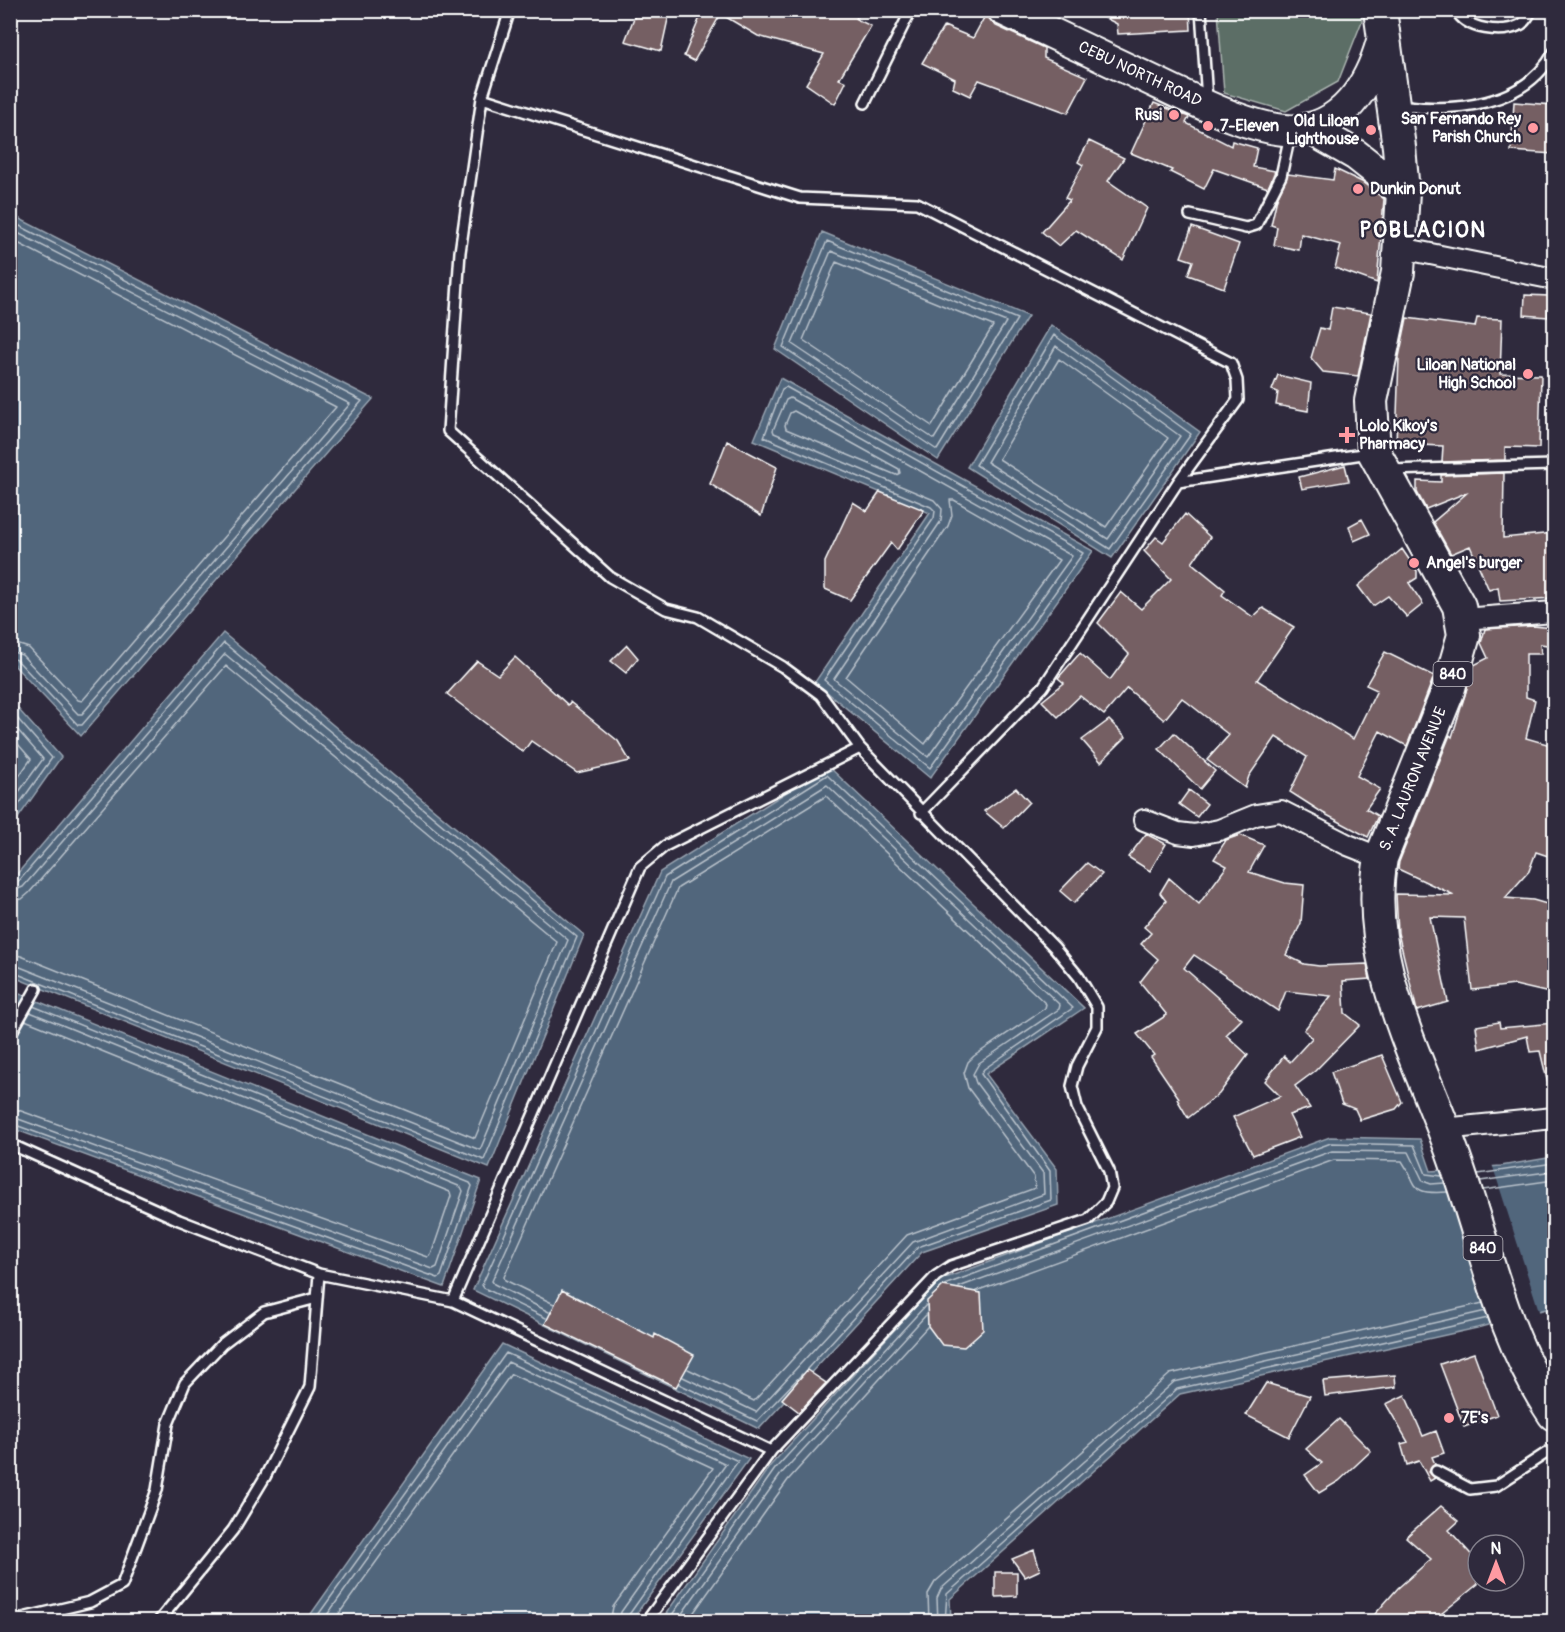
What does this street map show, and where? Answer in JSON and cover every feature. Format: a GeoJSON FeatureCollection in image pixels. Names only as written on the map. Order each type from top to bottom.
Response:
{"type":"FeatureCollection","features":[{"type":"Feature","properties":{"kind":"highway","name":"S. A. LAURON AVENUE"},"geometry":{"type":"LineString","coordinates":[[1382,22],[1394,104],[1403,192],[1398,272],[1375,371],[1371,401],[1378,461],[1459,606],[1464,635],[1448,691],[1381,858],[1376,904],[1383,957],[1398,1009],[1448,1143],[1513,1339],[1554,1414]]}},
{"type":"Feature","properties":{"kind":"main road","name":"CEBU NORTH ROAD"},"geometry":{"type":"LineString","coordinates":[[1003,10],[1207,105],[1253,123],[1300,129],[1356,155],[1403,192]]}},
{"type":"Feature","properties":{"kind":"main road"},"geometry":{"type":"LineString","coordinates":[[1300,129],[1331,118],[1358,95],[1374,68],[1382,22]]}},
{"type":"Feature","properties":{"kind":"street"},"geometry":{"type":"LineString","coordinates":[[1401,248],[1554,279]]}},
{"type":"Feature","properties":{"kind":"street"},"geometry":{"type":"LineString","coordinates":[[1463,619],[1554,612]]}},
{"type":"Feature","properties":{"kind":"street"},"geometry":{"type":"LineString","coordinates":[[1144,820],[1178,833],[1194,835],[1219,830],[1262,813],[1281,811],[1348,845],[1381,858]]}},
{"type":"Feature","properties":{"kind":"street"},"geometry":{"type":"LineString","coordinates":[[1448,1143],[1554,1118]]}},
{"type":"Feature","properties":{"kind":"lane"},"geometry":{"type":"LineString","coordinates":[[510,10],[482,98],[460,252],[448,431],[610,577],[666,609],[698,616],[783,667],[821,695],[860,748],[1054,948],[1079,977],[1097,1007],[1097,1028],[1077,1066],[1072,1086],[1077,1107],[1108,1171],[1112,1188],[1106,1202],[1088,1220],[951,1266],[936,1276],[771,1451],[646,1622]]}},
{"type":"Feature","properties":{"kind":"lane"},"geometry":{"type":"LineString","coordinates":[[865,103],[911,10]]}},
{"type":"Feature","properties":{"kind":"lane"},"geometry":{"type":"LineString","coordinates":[[1201,10],[1207,105]]}},
{"type":"Feature","properties":{"kind":"lane"},"geometry":{"type":"LineString","coordinates":[[1456,10],[1459,16],[1477,26],[1499,30],[1522,25],[1532,10]]}},
{"type":"Feature","properties":{"kind":"lane"},"geometry":{"type":"LineString","coordinates":[[1394,104],[1422,108],[1467,107],[1508,95],[1540,72],[1554,52]]}},
{"type":"Feature","properties":{"kind":"lane"},"geometry":{"type":"LineString","coordinates":[[482,98],[800,198],[917,203],[1231,363],[1237,380],[1239,400],[1178,482],[1043,687],[921,813]]}},
{"type":"Feature","properties":{"kind":"lane"},"geometry":{"type":"LineString","coordinates":[[1190,214],[1246,228],[1256,225],[1281,176],[1300,129]]}},
{"type":"Feature","properties":{"kind":"lane"},"geometry":{"type":"LineString","coordinates":[[1178,482],[1378,461],[1554,465]]}},
{"type":"Feature","properties":{"kind":"lane"},"geometry":{"type":"LineString","coordinates":[[453,1301],[640,867],[665,846],[860,748]]}},
{"type":"Feature","properties":{"kind":"lane"},"geometry":{"type":"LineString","coordinates":[[10,1035],[35,992]]}},
{"type":"Feature","properties":{"kind":"lane"},"geometry":{"type":"LineString","coordinates":[[10,1144],[179,1221],[318,1274],[453,1301],[771,1451]]}},
{"type":"Feature","properties":{"kind":"lane"},"geometry":{"type":"LineString","coordinates":[[158,1622],[233,1530],[265,1477],[310,1387],[318,1274]]}},
{"type":"Feature","properties":{"kind":"lane"},"geometry":{"type":"LineString","coordinates":[[10,1621],[90,1602],[122,1585],[157,1490],[168,1424],[185,1383],[222,1344],[264,1312],[317,1298]]}},
{"type":"Feature","properties":{"kind":"lane"},"geometry":{"type":"LineString","coordinates":[[1436,1471],[1470,1489],[1496,1486],[1554,1448]]}},
{"type":"Feature","properties":{"kind":"green space"},"geometry":{"type":"Polygon","coordinates":[[[1218,11],[1360,11],[1362,21],[1338,82],[1286,111],[1224,93],[1218,11]]]}},
{"type":"Feature","properties":{"kind":"water"},"geometry":{"type":"Polygon","coordinates":[[[10,214],[373,399],[81,736],[11,662],[10,214]]]}},
{"type":"Feature","properties":{"kind":"water"},"geometry":{"type":"Polygon","coordinates":[[[822,232],[1028,316],[938,460],[775,349],[822,232]]]}},
{"type":"Feature","properties":{"kind":"water"},"geometry":{"type":"Polygon","coordinates":[[[1051,325],[1200,432],[1112,558],[967,467],[1051,325]]]}},
{"type":"Feature","properties":{"kind":"water"},"geometry":{"type":"Polygon","coordinates":[[[780,378],[1093,551],[930,778],[815,682],[930,513],[754,440],[780,378]]]}},
{"type":"Feature","properties":{"kind":"water"},"geometry":{"type":"Polygon","coordinates":[[[223,633],[584,935],[489,1168],[11,976],[11,881],[223,633]]]}},
{"type":"Feature","properties":{"kind":"water"},"geometry":{"type":"Polygon","coordinates":[[[11,701],[61,757],[11,828],[11,701]]]}},
{"type":"Feature","properties":{"kind":"water"},"geometry":{"type":"Polygon","coordinates":[[[828,766],[1084,1008],[986,1074],[1057,1169],[1058,1205],[922,1252],[759,1429],[473,1290],[660,872],[828,766]]]}},
{"type":"Feature","properties":{"kind":"water"},"geometry":{"type":"Polygon","coordinates":[[[10,990],[481,1180],[444,1287],[11,1128],[10,990]]]}},
{"type":"Feature","properties":{"kind":"water"},"geometry":{"type":"Polygon","coordinates":[[[1330,1137],[1420,1139],[1431,1171],[1501,1166],[1554,1157],[1554,1334],[1546,1309],[1477,1328],[1180,1394],[950,1599],[951,1621],[660,1622],[770,1466],[940,1280],[1330,1137]]]}},
{"type":"Feature","properties":{"kind":"water"},"geometry":{"type":"Polygon","coordinates":[[[502,1344],[749,1459],[631,1621],[306,1621],[502,1344]]]}},
{"type":"Feature","properties":{"kind":"pier"},"geometry":{"type":"Polygon","coordinates":[[[1492,1164],[1540,1314],[1494,1326],[1444,1167],[1492,1164]]]}},
{"type":"Feature","properties":{"kind":"building"},"geometry":{"type":"Polygon","coordinates":[[[637,10],[670,10],[661,51],[625,41],[637,10]]]}},
{"type":"Feature","properties":{"kind":"building"},"geometry":{"type":"Polygon","coordinates":[[[703,10],[719,17],[694,61],[684,56],[703,10]]]}},
{"type":"Feature","properties":{"kind":"building"},"geometry":{"type":"Polygon","coordinates":[[[714,10],[860,10],[856,19],[871,26],[839,79],[846,82],[835,104],[806,84],[824,54],[758,36],[714,10]]]}},
{"type":"Feature","properties":{"kind":"building"},"geometry":{"type":"Polygon","coordinates":[[[1090,10],[1190,10],[1191,30],[1118,34],[1117,24],[1090,10]]]}},
{"type":"Feature","properties":{"kind":"building"},"geometry":{"type":"Polygon","coordinates":[[[986,14],[996,26],[1044,48],[1044,58],[1087,77],[1068,113],[979,80],[970,96],[953,88],[955,79],[922,63],[944,26],[973,38],[986,14]]]}},
{"type":"Feature","properties":{"kind":"building","name":"San Fernando Rey Parish Church"},"geometry":{"type":"Polygon","coordinates":[[[1514,102],[1554,105],[1554,154],[1511,151],[1514,102]]]}},
{"type":"Feature","properties":{"kind":"building"},"geometry":{"type":"Polygon","coordinates":[[[1154,103],[1189,117],[1186,123],[1231,146],[1232,141],[1257,148],[1253,167],[1275,171],[1268,188],[1214,169],[1204,189],[1170,172],[1172,170],[1131,153],[1154,103]]]}},
{"type":"Feature","properties":{"kind":"building"},"geometry":{"type":"Polygon","coordinates":[[[1089,141],[1124,158],[1108,181],[1147,208],[1123,260],[1076,230],[1059,246],[1042,232],[1070,200],[1065,198],[1083,165],[1078,162],[1089,141]]]}},
{"type":"Feature","properties":{"kind":"building"},"geometry":{"type":"Polygon","coordinates":[[[1335,169],[1362,182],[1384,199],[1377,283],[1335,268],[1341,245],[1301,234],[1299,250],[1274,245],[1277,227],[1271,225],[1277,198],[1288,174],[1333,180],[1335,169]]]}},
{"type":"Feature","properties":{"kind":"building"},"geometry":{"type":"Polygon","coordinates":[[[1192,227],[1239,244],[1224,288],[1188,275],[1193,261],[1181,257],[1192,227]]]}},
{"type":"Feature","properties":{"kind":"building"},"geometry":{"type":"Polygon","coordinates":[[[1525,295],[1549,296],[1548,317],[1524,315],[1525,295]]]}},
{"type":"Feature","properties":{"kind":"building"},"geometry":{"type":"Polygon","coordinates":[[[1332,307],[1371,313],[1358,376],[1323,372],[1311,358],[1320,328],[1328,330],[1332,307]]]}},
{"type":"Feature","properties":{"kind":"building"},"geometry":{"type":"Polygon","coordinates":[[[1407,318],[1475,327],[1477,318],[1502,319],[1500,374],[1541,375],[1539,448],[1505,447],[1505,460],[1442,462],[1443,446],[1396,444],[1399,357],[1407,318]]]}},
{"type":"Feature","properties":{"kind":"building"},"geometry":{"type":"Polygon","coordinates":[[[1278,375],[1311,383],[1308,411],[1276,405],[1278,392],[1272,390],[1278,375]]]}},
{"type":"Feature","properties":{"kind":"building"},"geometry":{"type":"Polygon","coordinates":[[[727,441],[777,467],[761,516],[710,484],[727,441]]]}},
{"type":"Feature","properties":{"kind":"building"},"geometry":{"type":"Polygon","coordinates":[[[1345,465],[1349,481],[1302,489],[1299,477],[1345,465]]]}},
{"type":"Feature","properties":{"kind":"building"},"geometry":{"type":"Polygon","coordinates":[[[1504,473],[1503,538],[1554,533],[1554,598],[1500,601],[1498,587],[1489,590],[1470,546],[1451,554],[1433,522],[1468,492],[1426,509],[1417,492],[1417,481],[1441,482],[1441,475],[1504,473]]]}},
{"type":"Feature","properties":{"kind":"building"},"geometry":{"type":"Polygon","coordinates":[[[880,492],[924,510],[897,550],[891,543],[850,600],[825,589],[825,562],[853,502],[867,511],[880,492]]]}},
{"type":"Feature","properties":{"kind":"building"},"geometry":{"type":"Polygon","coordinates":[[[1185,514],[1210,537],[1192,563],[1225,590],[1222,595],[1253,617],[1263,608],[1294,627],[1257,680],[1353,739],[1377,690],[1366,685],[1385,652],[1434,676],[1407,746],[1380,731],[1357,776],[1380,789],[1366,809],[1378,816],[1368,837],[1290,792],[1307,757],[1276,737],[1249,776],[1245,788],[1207,760],[1229,735],[1182,698],[1164,720],[1127,688],[1104,715],[1080,696],[1058,717],[1042,701],[1064,683],[1058,678],[1080,653],[1110,680],[1129,654],[1098,623],[1121,592],[1141,609],[1171,579],[1144,551],[1156,537],[1163,542],[1185,514]]]}},
{"type":"Feature","properties":{"kind":"building"},"geometry":{"type":"Polygon","coordinates":[[[1362,519],[1370,534],[1354,541],[1349,526],[1362,519]]]}},
{"type":"Feature","properties":{"kind":"building"},"geometry":{"type":"Polygon","coordinates":[[[1402,549],[1417,571],[1417,578],[1409,583],[1423,604],[1407,617],[1388,596],[1373,606],[1358,586],[1402,549]]]}},
{"type":"Feature","properties":{"kind":"building"},"geometry":{"type":"Polygon","coordinates":[[[1533,626],[1554,628],[1554,646],[1540,644],[1541,654],[1526,654],[1526,697],[1535,700],[1526,738],[1554,746],[1554,858],[1536,852],[1529,871],[1505,898],[1533,900],[1554,906],[1554,994],[1515,985],[1472,990],[1464,918],[1430,917],[1448,1002],[1417,1011],[1398,933],[1396,894],[1454,895],[1398,869],[1399,862],[1450,735],[1452,737],[1474,665],[1488,658],[1481,643],[1485,629],[1533,626]]]}},
{"type":"Feature","properties":{"kind":"building"},"geometry":{"type":"Polygon","coordinates":[[[627,645],[638,658],[626,673],[611,661],[627,645]]]}},
{"type":"Feature","properties":{"kind":"building"},"geometry":{"type":"Polygon","coordinates":[[[515,657],[568,705],[570,702],[618,741],[630,761],[577,773],[531,741],[523,752],[447,694],[477,661],[498,675],[515,657]]]}},
{"type":"Feature","properties":{"kind":"building"},"geometry":{"type":"Polygon","coordinates":[[[1109,720],[1126,737],[1101,762],[1082,740],[1109,720]]]}},
{"type":"Feature","properties":{"kind":"building"},"geometry":{"type":"Polygon","coordinates":[[[1174,733],[1215,771],[1200,789],[1159,749],[1174,733]]]}},
{"type":"Feature","properties":{"kind":"building"},"geometry":{"type":"Polygon","coordinates":[[[1016,788],[1029,802],[1004,828],[984,811],[1016,788]]]}},
{"type":"Feature","properties":{"kind":"building"},"geometry":{"type":"Polygon","coordinates":[[[1189,790],[1207,804],[1197,817],[1179,804],[1189,790]]]}},
{"type":"Feature","properties":{"kind":"building"},"geometry":{"type":"Polygon","coordinates":[[[1146,834],[1166,844],[1150,871],[1128,857],[1146,834]]]}},
{"type":"Feature","properties":{"kind":"building"},"geometry":{"type":"Polygon","coordinates":[[[1240,835],[1264,845],[1249,872],[1285,883],[1304,885],[1301,923],[1286,955],[1304,964],[1319,966],[1367,964],[1370,979],[1343,981],[1345,1013],[1360,1025],[1315,1071],[1295,1086],[1310,1108],[1289,1115],[1300,1137],[1253,1155],[1233,1117],[1280,1096],[1265,1081],[1284,1056],[1290,1062],[1312,1038],[1304,1030],[1331,996],[1286,991],[1278,1011],[1194,955],[1184,968],[1242,1019],[1226,1035],[1248,1055],[1219,1094],[1188,1118],[1177,1099],[1179,1098],[1151,1057],[1154,1055],[1137,1034],[1167,1015],[1140,982],[1158,959],[1141,944],[1151,933],[1144,927],[1166,901],[1160,893],[1169,878],[1199,904],[1227,866],[1214,859],[1226,840],[1240,835]]]}},
{"type":"Feature","properties":{"kind":"building"},"geometry":{"type":"Polygon","coordinates":[[[1087,863],[1102,874],[1074,903],[1060,891],[1087,863]]]}},
{"type":"Feature","properties":{"kind":"building"},"geometry":{"type":"Polygon","coordinates":[[[1499,1022],[1500,1028],[1554,1023],[1554,1083],[1548,1084],[1540,1051],[1530,1052],[1527,1036],[1479,1049],[1476,1026],[1499,1022]]]}},
{"type":"Feature","properties":{"kind":"building"},"geometry":{"type":"Polygon","coordinates":[[[1382,1055],[1402,1102],[1396,1109],[1360,1120],[1355,1109],[1342,1104],[1331,1072],[1382,1055]]]}},
{"type":"Feature","properties":{"kind":"building"},"geometry":{"type":"Polygon","coordinates":[[[943,1286],[981,1293],[983,1330],[964,1347],[942,1345],[928,1326],[927,1301],[943,1286]]]}},
{"type":"Feature","properties":{"kind":"building"},"geometry":{"type":"Polygon","coordinates":[[[562,1290],[654,1338],[655,1334],[694,1355],[676,1387],[545,1324],[562,1290]]]}},
{"type":"Feature","properties":{"kind":"building"},"geometry":{"type":"Polygon","coordinates":[[[1474,1353],[1497,1415],[1464,1427],[1440,1364],[1474,1353]]]}},
{"type":"Feature","properties":{"kind":"building"},"geometry":{"type":"Polygon","coordinates":[[[807,1370],[826,1383],[799,1412],[782,1399],[807,1370]]]}},
{"type":"Feature","properties":{"kind":"building"},"geometry":{"type":"Polygon","coordinates":[[[1395,1375],[1396,1387],[1325,1396],[1323,1381],[1395,1375]]]}},
{"type":"Feature","properties":{"kind":"building"},"geometry":{"type":"Polygon","coordinates":[[[1266,1383],[1310,1396],[1289,1437],[1246,1415],[1266,1383]]]}},
{"type":"Feature","properties":{"kind":"building"},"geometry":{"type":"Polygon","coordinates":[[[1405,1395],[1423,1436],[1436,1431],[1444,1453],[1432,1457],[1435,1464],[1429,1472],[1435,1478],[1430,1481],[1419,1461],[1407,1465],[1401,1444],[1408,1442],[1386,1404],[1405,1395]]]}},
{"type":"Feature","properties":{"kind":"building"},"geometry":{"type":"Polygon","coordinates":[[[1339,1419],[1371,1451],[1339,1481],[1319,1493],[1305,1475],[1322,1463],[1306,1449],[1339,1419]]]}},
{"type":"Feature","properties":{"kind":"building"},"geometry":{"type":"Polygon","coordinates":[[[1441,1506],[1459,1521],[1449,1530],[1466,1549],[1467,1593],[1431,1622],[1368,1622],[1398,1588],[1431,1559],[1406,1537],[1441,1506]]]}},
{"type":"Feature","properties":{"kind":"building"},"geometry":{"type":"Polygon","coordinates":[[[1034,1550],[1040,1570],[1025,1577],[1012,1559],[1034,1550]]]}},
{"type":"Feature","properties":{"kind":"building"},"geometry":{"type":"Polygon","coordinates":[[[995,1572],[1017,1572],[1017,1596],[995,1597],[995,1572]]]}},
{"type":"Feature","properties":{"kind":"place","name":"Rusi"},"geometry":{"type":"Point","coordinates":[1174,115]}},
{"type":"Feature","properties":{"kind":"place","name":"7-Eleven"},"geometry":{"type":"Point","coordinates":[1208,126]}},
{"type":"Feature","properties":{"kind":"place","name":"San Fernando Rey Parish Church"},"geometry":{"type":"Point","coordinates":[1533,128]}},
{"type":"Feature","properties":{"kind":"place","name":"Old Liloan Lighthouse"},"geometry":{"type":"Point","coordinates":[1371,130]}},
{"type":"Feature","properties":{"kind":"place","name":"Dunkin Donut"},"geometry":{"type":"Point","coordinates":[1358,189]}},
{"type":"Feature","properties":{"kind":"place","name":"Liloan National High School"},"geometry":{"type":"Point","coordinates":[1528,374]}},
{"type":"Feature","properties":{"kind":"place","name":"Lolo Kikoy's Pharmacy"},"geometry":{"type":"Point","coordinates":[1347,435]}},
{"type":"Feature","properties":{"kind":"place","name":"Angel's burger"},"geometry":{"type":"Point","coordinates":[1414,563]}},
{"type":"Feature","properties":{"kind":"place","name":"7E's"},"geometry":{"type":"Point","coordinates":[1449,1418]}},
{"type":"Feature","properties":{"kind":"district","name":"POBLACION"},"geometry":{"type":"Point","coordinates":[1423,230]}}]}
